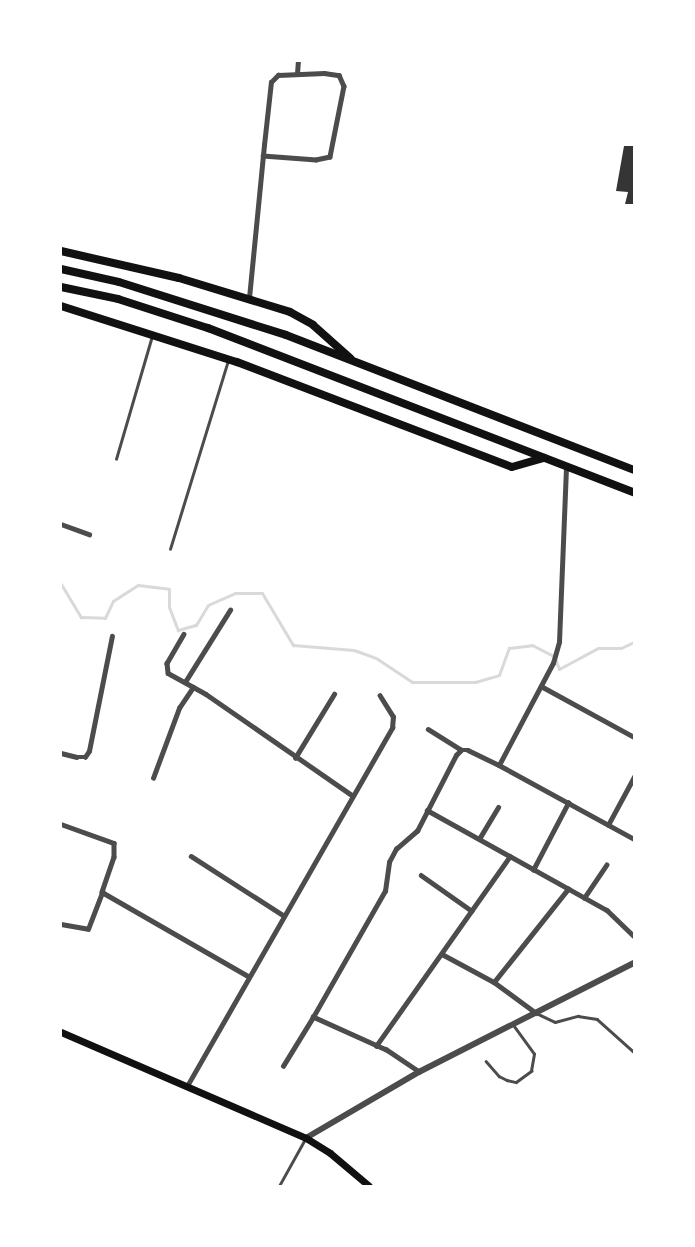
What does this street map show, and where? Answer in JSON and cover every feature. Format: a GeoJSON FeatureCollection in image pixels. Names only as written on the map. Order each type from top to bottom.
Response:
{"type":"FeatureCollection","features":[{"type":"Feature","properties":{"kind":"highway"},"geometry":{"type":"LineString","coordinates":[[61,251],[180,278],[249,298],[300,316],[354,362]]}},
{"type":"Feature","properties":{"kind":"highway"},"geometry":{"type":"LineString","coordinates":[[61,269],[119,282],[216,311],[634,470]]}},
{"type":"Feature","properties":{"kind":"highway"},"geometry":{"type":"LineString","coordinates":[[61,287],[118,299],[208,328],[634,492]]}},
{"type":"Feature","properties":{"kind":"highway"},"geometry":{"type":"LineString","coordinates":[[61,306],[153,333],[228,359],[512,467],[544,458]]}},
{"type":"Feature","properties":{"kind":"main road"},"geometry":{"type":"LineString","coordinates":[[61,1032],[306,1138],[330,1153],[369,1186]]}},
{"type":"Feature","properties":{"kind":"street"},"geometry":{"type":"LineString","coordinates":[[297,74],[298,61]]}},
{"type":"Feature","properties":{"kind":"street"},"geometry":{"type":"LineString","coordinates":[[249,298],[263,156],[271,82],[278,75],[297,74],[334,73],[343,80],[332,153],[326,159],[263,156]]}},
{"type":"Feature","properties":{"kind":"street"},"geometry":{"type":"LineString","coordinates":[[499,765],[557,654],[566,466]]}},
{"type":"Feature","properties":{"kind":"street"},"geometry":{"type":"LineString","coordinates":[[624,467],[634,466]]}},
{"type":"Feature","properties":{"kind":"street"},"geometry":{"type":"LineString","coordinates":[[61,524],[89,534]]}},
{"type":"Feature","properties":{"kind":"street"},"geometry":{"type":"LineString","coordinates":[[185,682],[230,610]]}},
{"type":"Feature","properties":{"kind":"street"},"geometry":{"type":"LineString","coordinates":[[184,634],[166,668],[168,673],[193,687],[352,795]]}},
{"type":"Feature","properties":{"kind":"street"},"geometry":{"type":"LineString","coordinates":[[61,753],[85,757],[89,751],[112,636]]}},
{"type":"Feature","properties":{"kind":"street"},"geometry":{"type":"LineString","coordinates":[[541,686],[634,737]]}},
{"type":"Feature","properties":{"kind":"street"},"geometry":{"type":"LineString","coordinates":[[153,778],[179,708],[193,687]]}},
{"type":"Feature","properties":{"kind":"street"},"geometry":{"type":"LineString","coordinates":[[295,758],[334,694]]}},
{"type":"Feature","properties":{"kind":"street"},"geometry":{"type":"LineString","coordinates":[[188,1086],[248,976],[392,728],[393,717],[380,696]]}},
{"type":"Feature","properties":{"kind":"street"},"geometry":{"type":"LineString","coordinates":[[428,729],[461,750],[474,752],[499,765],[634,840]]}},
{"type":"Feature","properties":{"kind":"street"},"geometry":{"type":"LineString","coordinates":[[283,1066],[385,891],[389,862],[396,849],[417,831],[461,750]]}},
{"type":"Feature","properties":{"kind":"street"},"geometry":{"type":"LineString","coordinates":[[608,825],[634,777]]}},
{"type":"Feature","properties":{"kind":"street"},"geometry":{"type":"LineString","coordinates":[[533,870],[568,803]]}},
{"type":"Feature","properties":{"kind":"street"},"geometry":{"type":"LineString","coordinates":[[479,840],[498,807]]}},
{"type":"Feature","properties":{"kind":"street"},"geometry":{"type":"LineString","coordinates":[[427,810],[584,898],[615,917],[634,936]]}},
{"type":"Feature","properties":{"kind":"street"},"geometry":{"type":"LineString","coordinates":[[61,824],[114,843],[114,857],[88,929],[61,924]]}},
{"type":"Feature","properties":{"kind":"street"},"geometry":{"type":"LineString","coordinates":[[191,856],[283,915]]}},
{"type":"Feature","properties":{"kind":"street"},"geometry":{"type":"LineString","coordinates":[[376,1046],[510,856]]}},
{"type":"Feature","properties":{"kind":"street"},"geometry":{"type":"LineString","coordinates":[[584,898],[606,865]]}},
{"type":"Feature","properties":{"kind":"street"},"geometry":{"type":"LineString","coordinates":[[421,875],[472,911]]}},
{"type":"Feature","properties":{"kind":"street"},"geometry":{"type":"LineString","coordinates":[[494,982],[568,889]]}},
{"type":"Feature","properties":{"kind":"street"},"geometry":{"type":"LineString","coordinates":[[102,892],[248,976]]}},
{"type":"Feature","properties":{"kind":"street"},"geometry":{"type":"LineString","coordinates":[[442,954],[494,982],[536,1013]]}},
{"type":"Feature","properties":{"kind":"street"},"geometry":{"type":"LineString","coordinates":[[306,1138],[419,1072],[634,963]]}},
{"type":"Feature","properties":{"kind":"street"},"geometry":{"type":"LineString","coordinates":[[313,1017],[376,1046],[419,1072]]}},
{"type":"Feature","properties":{"kind":"lane"},"geometry":{"type":"LineString","coordinates":[[116,459],[153,333]]}},
{"type":"Feature","properties":{"kind":"lane"},"geometry":{"type":"LineString","coordinates":[[170,549],[228,359]]}},
{"type":"Feature","properties":{"kind":"lane"},"geometry":{"type":"LineString","coordinates":[[536,1013],[555,1022],[578,1016],[597,1019],[634,1052]]}},
{"type":"Feature","properties":{"kind":"lane"},"geometry":{"type":"LineString","coordinates":[[486,1061],[499,1076],[516,1082],[532,1071],[534,1054],[513,1025]]}},
{"type":"Feature","properties":{"kind":"lane"},"geometry":{"type":"LineString","coordinates":[[279,1186],[306,1138]]}},
{"type":"Feature","properties":{"kind":"building"},"geometry":{"type":"Polygon","coordinates":[[[624,146],[634,146],[634,204],[625,204],[628,192],[616,191],[624,146]]]}},
{"type":"Feature","properties":{"kind":"waterway"},"geometry":{"type":"LineString","coordinates":[[61,584],[81,617],[105,618],[113,601],[138,585],[169,589],[169,607],[178,630],[196,625],[208,605],[235,593],[262,593],[293,645],[354,650],[376,658],[412,682],[475,682],[499,675],[509,648],[532,645],[554,656],[559,669],[598,648],[621,648],[634,642]]}}]}
